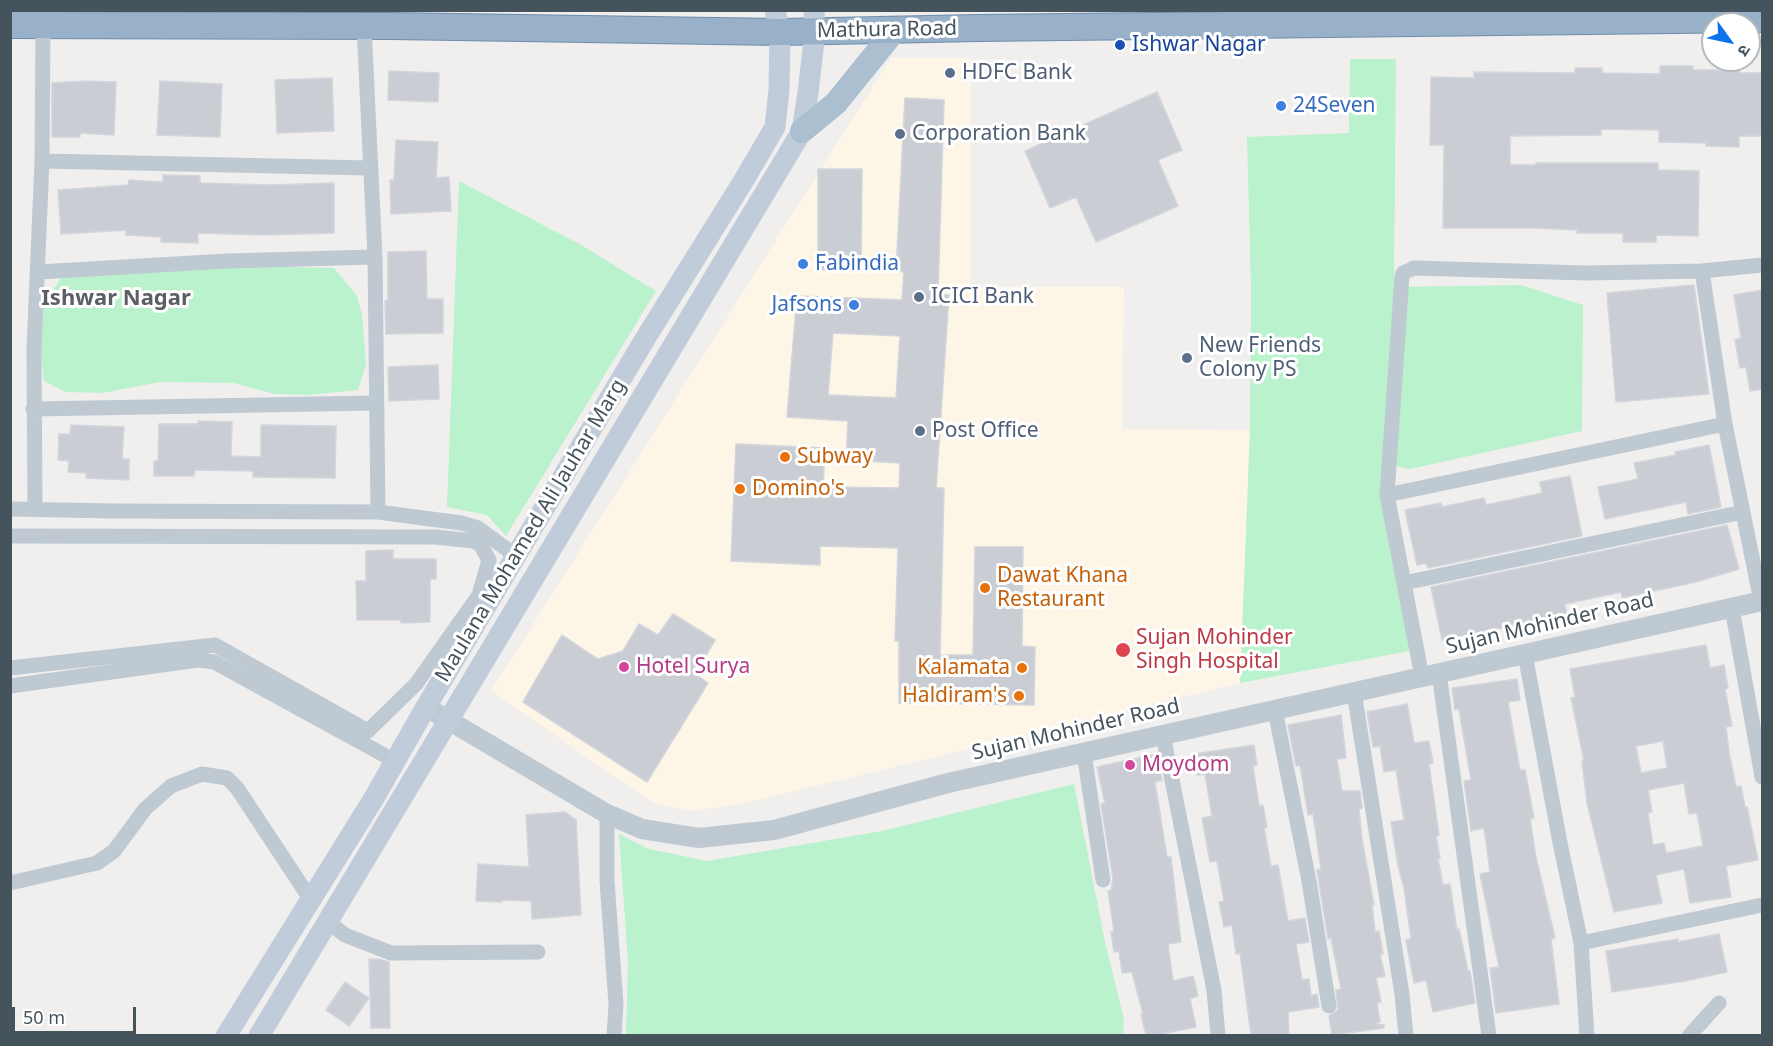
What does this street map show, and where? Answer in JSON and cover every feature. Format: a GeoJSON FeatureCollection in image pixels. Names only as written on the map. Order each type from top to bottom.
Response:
{"type":"FeatureCollection","features":[{"type":"Feature","properties":{"kind":"highway","name":"Mathura Road"},"geometry":{"type":"LineString","coordinates":[[10,25],[364,26],[814,21],[896,30],[1762,19]]}},
{"type":"Feature","properties":{"kind":"main road","name":"Maulana Mohamed Ali Jauhar Marg"},"geometry":{"type":"LineString","coordinates":[[226,1035],[395,761],[645,339],[775,126],[778,90],[778,21]]}},
{"type":"Feature","properties":{"kind":"main road","name":"Maulana Mohamed Ali Jauhar Marg"},"geometry":{"type":"LineString","coordinates":[[259,1035],[802,131],[808,93],[814,21]]}},
{"type":"Feature","properties":{"kind":"main road"},"geometry":{"type":"LineString","coordinates":[[802,131],[836,102],[896,30]]}},
{"type":"Feature","properties":{"kind":"street"},"geometry":{"type":"LineString","coordinates":[[34,508],[33,409],[42,161],[43,25]]}},
{"type":"Feature","properties":{"kind":"street"},"geometry":{"type":"LineString","coordinates":[[364,26],[375,257],[378,512]]}},
{"type":"Feature","properties":{"kind":"street"},"geometry":{"type":"LineString","coordinates":[[42,161],[370,168]]}},
{"type":"Feature","properties":{"kind":"street"},"geometry":{"type":"LineString","coordinates":[[38,272],[227,261],[375,257]]}},
{"type":"Feature","properties":{"kind":"street"},"geometry":{"type":"LineString","coordinates":[[1489,1035],[1430,675],[1404,583],[1387,495],[1402,276],[1407,270],[1702,272],[1762,265]]}},
{"type":"Feature","properties":{"kind":"street"},"geometry":{"type":"LineString","coordinates":[[1702,272],[1725,424],[1762,601]]}},
{"type":"Feature","properties":{"kind":"street"},"geometry":{"type":"LineString","coordinates":[[33,409],[375,403]]}},
{"type":"Feature","properties":{"kind":"street"},"geometry":{"type":"LineString","coordinates":[[1387,495],[1725,424]]}},
{"type":"Feature","properties":{"kind":"street"},"geometry":{"type":"LineString","coordinates":[[10,509],[113,512],[378,512],[460,523],[478,528],[516,556]]}},
{"type":"Feature","properties":{"kind":"street"},"geometry":{"type":"LineString","coordinates":[[1404,583],[1743,512]]}},
{"type":"Feature","properties":{"kind":"street"},"geometry":{"type":"LineString","coordinates":[[10,536],[435,537],[473,541],[480,544],[489,560],[478,595],[416,684],[368,731],[215,645],[10,668]]}},
{"type":"Feature","properties":{"kind":"street","name":"Sujan Mohinder Road"},"geometry":{"type":"LineString","coordinates":[[426,706],[607,814],[642,829],[699,838],[774,830],[948,783],[1762,601]]}},
{"type":"Feature","properties":{"kind":"street"},"geometry":{"type":"LineString","coordinates":[[1732,608],[1762,777]]}},
{"type":"Feature","properties":{"kind":"street"},"geometry":{"type":"LineString","coordinates":[[1526,654],[1560,843],[1581,943],[1587,1035]]}},
{"type":"Feature","properties":{"kind":"street"},"geometry":{"type":"LineString","coordinates":[[10,686],[198,660],[214,662],[395,761]]}},
{"type":"Feature","properties":{"kind":"street"},"geometry":{"type":"LineString","coordinates":[[1354,692],[1402,994],[1406,1035]]}},
{"type":"Feature","properties":{"kind":"street"},"geometry":{"type":"LineString","coordinates":[[1275,710],[1309,881],[1329,1006]]}},
{"type":"Feature","properties":{"kind":"street"},"geometry":{"type":"LineString","coordinates":[[1163,735],[1214,990],[1218,1035]]}},
{"type":"Feature","properties":{"kind":"street"},"geometry":{"type":"LineString","coordinates":[[1084,753],[1102,880]]}},
{"type":"Feature","properties":{"kind":"street"},"geometry":{"type":"LineString","coordinates":[[10,883],[97,863],[114,851],[145,809],[171,786],[202,774],[227,778],[237,788],[310,900]]}},
{"type":"Feature","properties":{"kind":"street"},"geometry":{"type":"LineString","coordinates":[[607,814],[607,881],[616,1004],[614,1035]]}},
{"type":"Feature","properties":{"kind":"street"},"geometry":{"type":"LineString","coordinates":[[1581,943],[1762,905]]}},
{"type":"Feature","properties":{"kind":"street"},"geometry":{"type":"LineString","coordinates":[[327,921],[345,935],[391,953],[538,952]]}},
{"type":"Feature","properties":{"kind":"street"},"geometry":{"type":"LineString","coordinates":[[1689,1035],[1719,1003]]}},
{"type":"Feature","properties":{"kind":"shaded area"},"geometry":{"type":"Polygon","coordinates":[[[891,58],[971,58],[970,287],[1124,287],[1122,429],[1250,430],[1240,683],[741,804],[691,811],[652,802],[491,691],[891,58]]]}},
{"type":"Feature","properties":{"kind":"green space"},"geometry":{"type":"Polygon","coordinates":[[[1350,59],[1396,59],[1394,287],[1521,285],[1583,305],[1582,431],[1410,469],[1391,465],[1391,500],[1420,649],[1240,683],[1250,430],[1251,287],[1247,137],[1349,133],[1350,59]]]}},
{"type":"Feature","properties":{"kind":"green space"},"geometry":{"type":"Polygon","coordinates":[[[459,181],[583,246],[656,291],[506,536],[487,515],[447,507],[459,181]]]}},
{"type":"Feature","properties":{"kind":"green space"},"geometry":{"type":"Polygon","coordinates":[[[237,266],[334,268],[357,296],[362,315],[366,364],[358,390],[308,395],[275,394],[234,383],[160,382],[103,393],[65,392],[44,381],[40,344],[44,305],[62,276],[237,266]]]}},
{"type":"Feature","properties":{"kind":"green space"},"geometry":{"type":"Polygon","coordinates":[[[1074,784],[1105,942],[1124,1019],[1123,1035],[626,1035],[628,962],[619,834],[649,849],[707,861],[882,831],[1074,784]]]}},
{"type":"Feature","properties":{"kind":"building"},"geometry":{"type":"Polygon","coordinates":[[[1660,66],[1693,66],[1693,70],[1701,70],[1701,72],[1762,73],[1762,136],[1739,136],[1739,147],[1706,146],[1706,143],[1659,142],[1659,130],[1601,129],[1601,135],[1510,136],[1510,165],[1658,163],[1658,170],[1699,171],[1698,236],[1656,235],[1656,242],[1623,242],[1623,233],[1577,233],[1577,230],[1535,228],[1443,228],[1444,145],[1430,145],[1431,77],[1474,78],[1474,72],[1575,73],[1575,68],[1602,68],[1602,73],[1660,74],[1660,66]]]}},
{"type":"Feature","properties":{"kind":"building"},"geometry":{"type":"Polygon","coordinates":[[[389,71],[439,73],[438,102],[388,100],[389,71]]]}},
{"type":"Feature","properties":{"kind":"building"},"geometry":{"type":"Polygon","coordinates":[[[332,78],[334,131],[277,133],[275,80],[332,78]]]}},
{"type":"Feature","properties":{"kind":"building"},"geometry":{"type":"Polygon","coordinates":[[[160,81],[222,84],[220,137],[157,135],[160,81]]]}},
{"type":"Feature","properties":{"kind":"building"},"geometry":{"type":"Polygon","coordinates":[[[116,82],[114,135],[80,133],[80,137],[52,137],[52,83],[116,82]]]}},
{"type":"Feature","properties":{"kind":"building"},"geometry":{"type":"Polygon","coordinates":[[[1157,92],[1182,150],[1158,160],[1178,206],[1096,242],[1076,197],[1050,208],[1025,151],[1157,92]]]}},
{"type":"Feature","properties":{"kind":"building"},"geometry":{"type":"Polygon","coordinates":[[[905,98],[944,100],[938,294],[949,295],[936,488],[944,488],[940,655],[973,655],[975,547],[1023,547],[1022,646],[1035,647],[1034,705],[899,703],[899,641],[895,641],[898,548],[820,546],[820,565],[731,561],[736,444],[825,448],[823,487],[899,488],[900,463],[846,460],[848,421],[787,417],[797,296],[902,300],[904,272],[896,271],[905,98]],[[833,333],[828,395],[896,398],[900,336],[833,333]]]}},
{"type":"Feature","properties":{"kind":"building"},"geometry":{"type":"Polygon","coordinates":[[[396,140],[438,142],[436,178],[449,177],[451,211],[391,214],[390,180],[394,180],[396,140]]]}},
{"type":"Feature","properties":{"kind":"building"},"geometry":{"type":"Polygon","coordinates":[[[818,169],[862,169],[861,269],[818,270],[818,169]]]}},
{"type":"Feature","properties":{"kind":"building"},"geometry":{"type":"Polygon","coordinates":[[[163,175],[200,176],[200,183],[269,185],[334,183],[334,233],[262,235],[198,233],[198,243],[161,242],[161,237],[126,235],[126,230],[61,234],[58,190],[128,185],[129,180],[163,182],[163,175]]]}},
{"type":"Feature","properties":{"kind":"building"},"geometry":{"type":"Polygon","coordinates":[[[426,251],[427,299],[443,299],[443,333],[386,334],[385,301],[388,300],[388,252],[426,251]]]}},
{"type":"Feature","properties":{"kind":"building"},"geometry":{"type":"Polygon","coordinates":[[[1694,285],[1709,394],[1616,402],[1607,293],[1694,285]]]}},
{"type":"Feature","properties":{"kind":"building"},"geometry":{"type":"Polygon","coordinates":[[[1762,290],[1762,389],[1750,391],[1746,367],[1740,368],[1735,340],[1741,338],[1734,295],[1762,290]]]}},
{"type":"Feature","properties":{"kind":"building"},"geometry":{"type":"Polygon","coordinates":[[[438,365],[439,399],[389,401],[388,367],[438,365]]]}},
{"type":"Feature","properties":{"kind":"building"},"geometry":{"type":"Polygon","coordinates":[[[198,421],[232,422],[231,456],[261,457],[261,425],[336,426],[335,478],[253,477],[253,471],[195,470],[194,476],[154,476],[154,461],[158,461],[159,424],[198,424],[198,421]]]}},
{"type":"Feature","properties":{"kind":"building"},"geometry":{"type":"Polygon","coordinates":[[[71,425],[124,427],[122,459],[129,459],[129,480],[86,478],[86,473],[68,472],[69,461],[58,460],[59,434],[70,434],[71,425]]]}},
{"type":"Feature","properties":{"kind":"building"},"geometry":{"type":"Polygon","coordinates":[[[1709,445],[1721,507],[1688,514],[1686,502],[1605,519],[1598,487],[1638,479],[1634,463],[1676,455],[1675,452],[1709,445]]]}},
{"type":"Feature","properties":{"kind":"building"},"geometry":{"type":"Polygon","coordinates":[[[1570,476],[1582,536],[1428,568],[1426,563],[1417,565],[1405,510],[1441,503],[1442,507],[1484,498],[1486,505],[1542,493],[1540,482],[1570,476]]]}},
{"type":"Feature","properties":{"kind":"building"},"geometry":{"type":"Polygon","coordinates":[[[1727,525],[1739,569],[1696,582],[1622,598],[1621,592],[1565,604],[1567,615],[1442,640],[1431,587],[1727,525]]]}},
{"type":"Feature","properties":{"kind":"building"},"geometry":{"type":"Polygon","coordinates":[[[393,550],[393,559],[436,559],[436,579],[430,579],[430,622],[357,620],[356,581],[366,581],[366,551],[393,550]]]}},
{"type":"Feature","properties":{"kind":"building"},"geometry":{"type":"Polygon","coordinates":[[[673,614],[715,640],[695,674],[708,683],[647,782],[523,702],[562,635],[598,659],[623,651],[639,624],[658,635],[673,614]]]}},
{"type":"Feature","properties":{"kind":"building"},"geometry":{"type":"Polygon","coordinates":[[[1706,645],[1710,668],[1724,665],[1728,688],[1725,689],[1732,726],[1726,727],[1729,752],[1736,787],[1741,786],[1745,807],[1747,807],[1758,860],[1726,866],[1731,897],[1690,903],[1684,869],[1656,875],[1662,903],[1614,912],[1587,803],[1582,761],[1584,761],[1571,698],[1575,697],[1570,669],[1706,645]],[[1663,741],[1636,746],[1641,773],[1667,768],[1663,741]],[[1684,783],[1648,790],[1652,812],[1648,813],[1653,845],[1664,843],[1666,853],[1703,846],[1697,813],[1689,814],[1684,783]]]}},
{"type":"Feature","properties":{"kind":"building"},"geometry":{"type":"Polygon","coordinates":[[[1517,679],[1520,700],[1508,702],[1520,770],[1525,770],[1534,818],[1530,819],[1536,857],[1555,938],[1551,939],[1559,1004],[1496,1013],[1490,968],[1499,967],[1480,874],[1490,872],[1484,828],[1471,831],[1464,781],[1471,780],[1459,709],[1455,710],[1452,688],[1517,679]]]}},
{"type":"Feature","properties":{"kind":"building"},"geometry":{"type":"Polygon","coordinates":[[[1407,704],[1414,743],[1429,741],[1433,763],[1429,764],[1439,835],[1436,836],[1440,858],[1438,859],[1443,885],[1450,884],[1457,930],[1459,929],[1468,971],[1470,971],[1475,1003],[1433,1012],[1426,980],[1414,983],[1406,940],[1411,939],[1391,822],[1404,820],[1396,770],[1384,772],[1380,746],[1373,747],[1367,712],[1407,704]]]}},
{"type":"Feature","properties":{"kind":"building"},"geometry":{"type":"Polygon","coordinates":[[[1341,715],[1346,758],[1337,759],[1342,791],[1360,791],[1362,839],[1374,905],[1372,905],[1375,932],[1379,931],[1383,954],[1380,955],[1385,976],[1376,978],[1381,1002],[1377,1003],[1380,1022],[1374,1024],[1384,1025],[1384,1028],[1332,1035],[1329,1016],[1338,1010],[1336,990],[1341,989],[1331,938],[1328,939],[1317,870],[1321,869],[1313,814],[1308,815],[1300,765],[1296,766],[1288,725],[1341,715]]]}},
{"type":"Feature","properties":{"kind":"building"},"geometry":{"type":"Polygon","coordinates":[[[1254,745],[1257,765],[1253,766],[1259,806],[1263,805],[1267,827],[1264,828],[1271,866],[1278,865],[1288,921],[1305,918],[1309,942],[1296,944],[1302,980],[1309,979],[1311,996],[1317,994],[1319,1007],[1288,1012],[1289,1035],[1251,1035],[1240,953],[1236,954],[1232,925],[1224,927],[1219,902],[1224,901],[1217,861],[1210,862],[1202,818],[1212,816],[1205,774],[1197,775],[1194,754],[1254,745]]]}},
{"type":"Feature","properties":{"kind":"building"},"geometry":{"type":"Polygon","coordinates":[[[1157,754],[1162,780],[1155,782],[1167,857],[1171,857],[1181,942],[1168,944],[1173,981],[1193,976],[1198,996],[1190,999],[1196,1027],[1146,1035],[1132,972],[1122,973],[1119,951],[1114,952],[1111,932],[1114,931],[1108,891],[1111,890],[1113,879],[1101,804],[1105,803],[1097,767],[1157,754]]]}},
{"type":"Feature","properties":{"kind":"building"},"geometry":{"type":"Polygon","coordinates":[[[565,812],[576,820],[581,915],[532,919],[531,901],[476,901],[478,864],[529,867],[526,815],[565,812]]]}},
{"type":"Feature","properties":{"kind":"building"},"geometry":{"type":"Polygon","coordinates":[[[1719,934],[1727,972],[1612,992],[1606,951],[1678,939],[1678,942],[1719,934]]]}},
{"type":"Feature","properties":{"kind":"building"},"geometry":{"type":"Polygon","coordinates":[[[369,959],[389,962],[390,1028],[371,1028],[369,959]]]}},
{"type":"Feature","properties":{"kind":"building"},"geometry":{"type":"Polygon","coordinates":[[[345,982],[369,998],[349,1026],[326,1010],[345,982]]]}},
{"type":"Feature","properties":{"kind":"place","name":"Ishwar Nagar"},"geometry":{"type":"Point","coordinates":[1120,45]}},
{"type":"Feature","properties":{"kind":"place","name":"HDFC Bank"},"geometry":{"type":"Point","coordinates":[950,73]}},
{"type":"Feature","properties":{"kind":"place","name":"24Seven"},"geometry":{"type":"Point","coordinates":[1281,106]}},
{"type":"Feature","properties":{"kind":"place","name":"Corporation Bank"},"geometry":{"type":"Point","coordinates":[900,134]}},
{"type":"Feature","properties":{"kind":"place","name":"Fabindia"},"geometry":{"type":"Point","coordinates":[803,264]}},
{"type":"Feature","properties":{"kind":"place","name":"ICICI Bank"},"geometry":{"type":"Point","coordinates":[919,297]}},
{"type":"Feature","properties":{"kind":"place","name":"Jafsons"},"geometry":{"type":"Point","coordinates":[854,305]}},
{"type":"Feature","properties":{"kind":"place","name":"New Friends Colony PS"},"geometry":{"type":"Point","coordinates":[1187,358]}},
{"type":"Feature","properties":{"kind":"place","name":"Post Office"},"geometry":{"type":"Point","coordinates":[920,431]}},
{"type":"Feature","properties":{"kind":"place","name":"Subway"},"geometry":{"type":"Point","coordinates":[785,457]}},
{"type":"Feature","properties":{"kind":"place","name":"Domino's"},"geometry":{"type":"Point","coordinates":[740,489]}},
{"type":"Feature","properties":{"kind":"place","name":"Dawat Khana Restaurant"},"geometry":{"type":"Point","coordinates":[985,588]}},
{"type":"Feature","properties":{"kind":"place","name":"Sujan Mohinder Singh Hospital"},"geometry":{"type":"Point","coordinates":[1123,650]}},
{"type":"Feature","properties":{"kind":"place","name":"Hotel Surya"},"geometry":{"type":"Point","coordinates":[624,667]}},
{"type":"Feature","properties":{"kind":"place","name":"Kalamata"},"geometry":{"type":"Point","coordinates":[1022,668]}},
{"type":"Feature","properties":{"kind":"place","name":"Haldiram's"},"geometry":{"type":"Point","coordinates":[1019,696]}},
{"type":"Feature","properties":{"kind":"place","name":"Moydom"},"geometry":{"type":"Point","coordinates":[1130,765]}},
{"type":"Feature","properties":{"kind":"district","name":"Ishwar Nagar"},"geometry":{"type":"Point","coordinates":[116,299]}}]}
